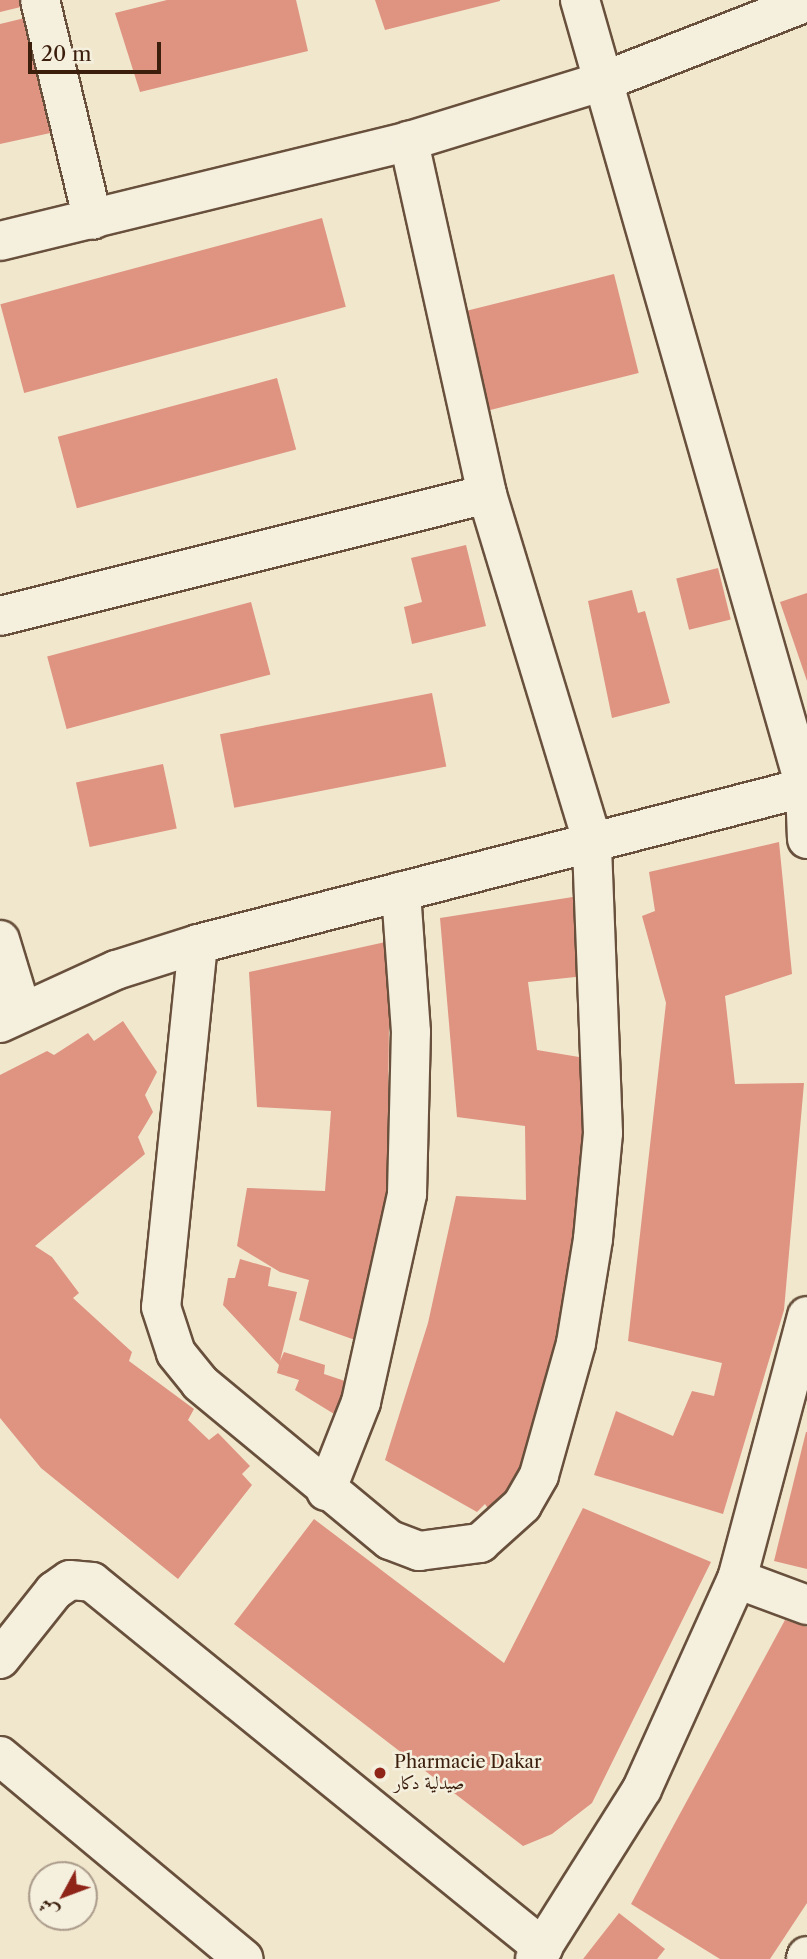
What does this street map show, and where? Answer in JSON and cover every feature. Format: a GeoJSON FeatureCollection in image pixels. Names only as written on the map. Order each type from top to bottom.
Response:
{"type":"FeatureCollection","features":[{"type":"Feature","properties":{"kind":"street"},"geometry":{"type":"LineString","coordinates":[[40,0],[93,220]]}},
{"type":"Feature","properties":{"kind":"street"},"geometry":{"type":"LineString","coordinates":[[580,0],[806,787],[807,839]]}},
{"type":"Feature","properties":{"kind":"street"},"geometry":{"type":"LineString","coordinates":[[0,241],[409,141],[604,81],[807,2]]}},
{"type":"Feature","properties":{"kind":"street"},"geometry":{"type":"LineString","coordinates":[[198,944],[163,1288],[165,1328],[200,1383],[326,1491],[390,1540],[419,1551],[445,1551],[480,1543],[501,1527],[539,1475],[576,1343],[599,1195],[603,1133],[592,839],[487,494],[409,141]]}},
{"type":"Feature","properties":{"kind":"street"},"geometry":{"type":"LineString","coordinates":[[0,616],[487,494]]}},
{"type":"Feature","properties":{"kind":"street"},"geometry":{"type":"LineString","coordinates":[[0,940],[10,1016],[198,944],[592,839],[806,787]]}},
{"type":"Feature","properties":{"kind":"street"},"geometry":{"type":"LineString","coordinates":[[326,1491],[361,1402],[407,1194],[411,1032],[401,891]]}},
{"type":"Feature","properties":{"kind":"street"},"geometry":{"type":"LineString","coordinates":[[0,1659],[54,1591],[70,1580],[92,1582],[539,1953],[642,1789],[737,1579],[807,1316]]}},
{"type":"Feature","properties":{"kind":"street"},"geometry":{"type":"LineString","coordinates":[[737,1579],[807,1605]]}},
{"type":"Feature","properties":{"kind":"street"},"geometry":{"type":"LineString","coordinates":[[0,1756],[244,1959]]}},
{"type":"Feature","properties":{"kind":"building"},"geometry":{"type":"Polygon","coordinates":[[[0,0],[24,0],[25,6],[0,12],[0,0]]]}},
{"type":"Feature","properties":{"kind":"building"},"geometry":{"type":"Polygon","coordinates":[[[167,0],[296,0],[308,51],[140,92],[115,13],[167,0]]]}},
{"type":"Feature","properties":{"kind":"building"},"geometry":{"type":"Polygon","coordinates":[[[375,0],[500,0],[500,1],[385,30],[375,0]]]}},
{"type":"Feature","properties":{"kind":"building"},"geometry":{"type":"Polygon","coordinates":[[[29,17],[55,132],[0,144],[0,24],[29,17]]]}},
{"type":"Feature","properties":{"kind":"building"},"geometry":{"type":"Polygon","coordinates":[[[322,218],[346,307],[24,393],[0,304],[322,218]]]}},
{"type":"Feature","properties":{"kind":"building"},"geometry":{"type":"Polygon","coordinates":[[[614,274],[639,373],[484,411],[460,312],[614,274]]]}},
{"type":"Feature","properties":{"kind":"building"},"geometry":{"type":"Polygon","coordinates":[[[277,378],[296,449],[77,508],[58,437],[277,378]]]}},
{"type":"Feature","properties":{"kind":"building"},"geometry":{"type":"Polygon","coordinates":[[[466,545],[486,626],[412,644],[404,607],[422,602],[411,558],[466,545]]]}},
{"type":"Feature","properties":{"kind":"building"},"geometry":{"type":"Polygon","coordinates":[[[718,568],[731,619],[689,630],[676,578],[718,568]]]}},
{"type":"Feature","properties":{"kind":"building"},"geometry":{"type":"Polygon","coordinates":[[[632,590],[638,613],[645,611],[670,703],[612,718],[588,601],[632,590]]]}},
{"type":"Feature","properties":{"kind":"building"},"geometry":{"type":"Polygon","coordinates":[[[807,593],[807,681],[780,602],[807,593]]]}},
{"type":"Feature","properties":{"kind":"building"},"geometry":{"type":"Polygon","coordinates":[[[251,602],[270,674],[67,729],[47,657],[251,602]]]}},
{"type":"Feature","properties":{"kind":"building"},"geometry":{"type":"Polygon","coordinates":[[[432,693],[446,767],[234,808],[220,734],[432,693]]]}},
{"type":"Feature","properties":{"kind":"building"},"geometry":{"type":"Polygon","coordinates":[[[163,764],[177,829],[90,847],[76,783],[163,764]]]}},
{"type":"Feature","properties":{"kind":"building"},"geometry":{"type":"Polygon","coordinates":[[[779,842],[792,974],[725,996],[735,1084],[804,1083],[784,1310],[723,1514],[594,1475],[616,1411],[673,1436],[692,1391],[714,1396],[722,1363],[628,1341],[666,1003],[642,916],[655,911],[649,872],[779,842]]]}},
{"type":"Feature","properties":{"kind":"building"},"geometry":{"type":"Polygon","coordinates":[[[579,896],[585,976],[528,982],[537,1050],[597,1060],[590,1219],[528,1477],[489,1510],[485,1504],[477,1512],[385,1460],[428,1323],[456,1196],[526,1200],[525,1126],[457,1117],[440,918],[579,896]]]}},
{"type":"Feature","properties":{"kind":"building"},"geometry":{"type":"Polygon","coordinates":[[[390,941],[387,1191],[355,1340],[299,1320],[309,1280],[280,1272],[237,1246],[247,1188],[325,1191],[331,1111],[257,1107],[249,972],[390,941]]]}},
{"type":"Feature","properties":{"kind":"building"},"geometry":{"type":"Polygon","coordinates":[[[123,1021],[157,1072],[145,1095],[153,1112],[138,1137],[145,1154],[35,1246],[52,1257],[79,1293],[73,1298],[132,1352],[129,1361],[194,1409],[188,1420],[209,1440],[218,1433],[250,1466],[242,1474],[252,1485],[178,1579],[41,1468],[0,1418],[0,1075],[47,1051],[54,1055],[88,1033],[94,1041],[123,1021]]]}},
{"type":"Feature","properties":{"kind":"building"},"geometry":{"type":"Polygon","coordinates":[[[240,1259],[271,1268],[268,1286],[297,1292],[280,1361],[284,1352],[325,1365],[324,1374],[345,1381],[339,1417],[295,1390],[299,1380],[277,1373],[279,1365],[223,1305],[228,1278],[235,1278],[240,1259]]]}},
{"type":"Feature","properties":{"kind":"building"},"geometry":{"type":"Polygon","coordinates":[[[807,1432],[807,1569],[774,1561],[807,1432]]]}},
{"type":"Feature","properties":{"kind":"building"},"geometry":{"type":"Polygon","coordinates":[[[583,1508],[711,1562],[592,1803],[552,1834],[523,1846],[234,1624],[314,1519],[504,1663],[583,1508]]]}},
{"type":"Feature","properties":{"kind":"building"},"geometry":{"type":"Polygon","coordinates":[[[785,1620],[807,1627],[807,1903],[770,1959],[720,1959],[631,1904],[785,1620]]]}},
{"type":"Feature","properties":{"kind":"building"},"geometry":{"type":"Polygon","coordinates":[[[619,1913],[665,1949],[657,1959],[583,1959],[619,1913]]]}},
{"type":"Feature","properties":{"kind":"place","name":"Pharmacie Dakar صيدلية دكار"},"geometry":{"type":"Point","coordinates":[380,1773]}}]}
